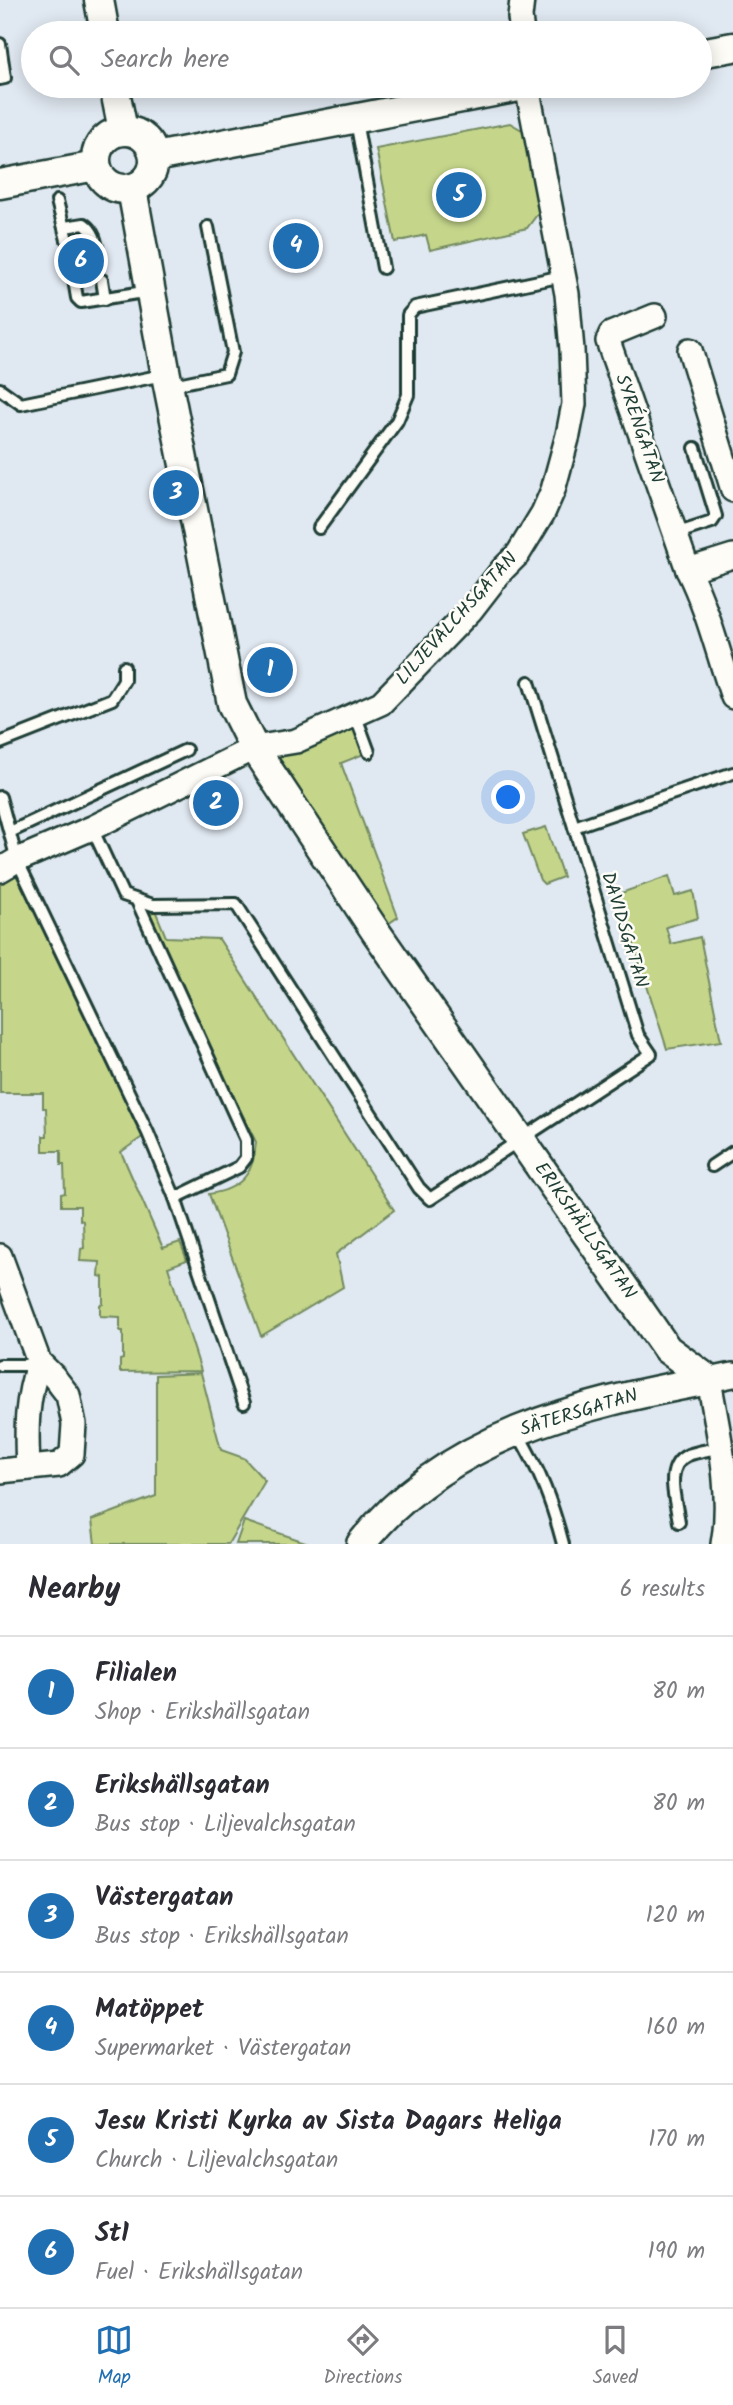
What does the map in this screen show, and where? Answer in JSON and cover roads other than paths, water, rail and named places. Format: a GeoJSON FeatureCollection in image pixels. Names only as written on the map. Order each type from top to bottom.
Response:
{"type":"FeatureCollection","features":[{"type":"Feature","properties":{"kind":"street"},"geometry":{"type":"LineString","coordinates":[[99,0],[103,21]]}},
{"type":"Feature","properties":{"kind":"street"},"geometry":{"type":"LineString","coordinates":[[521,21],[522,0]]}},
{"type":"Feature","properties":{"kind":"street"},"geometry":{"type":"LineString","coordinates":[[712,51],[733,47]]}},
{"type":"Feature","properties":{"kind":"street"},"geometry":{"type":"LineString","coordinates":[[116,98],[123,130]]}},
{"type":"Feature","properties":{"kind":"street"},"geometry":{"type":"LineString","coordinates":[[155,157],[461,98]]}},
{"type":"Feature","properties":{"kind":"street","name":"LILJEVALCHSGATAN"},"geometry":{"type":"LineString","coordinates":[[9,865],[92,828],[254,748],[296,741],[381,703],[471,610],[518,554],[543,513],[560,467],[574,404],[572,349],[564,276],[527,98]]}},
{"type":"Feature","properties":{"kind":"street"},"geometry":{"type":"LineString","coordinates":[[123,130],[138,133],[149,142],[155,157],[152,172],[141,185],[132,189],[112,186],[100,176],[96,166],[99,146],[110,135],[123,130]]}},
{"type":"Feature","properties":{"kind":"street"},"geometry":{"type":"LineString","coordinates":[[0,184],[96,166]]}},
{"type":"Feature","properties":{"kind":"street","name":"ERIKSHÄLLSGATAN"},"geometry":{"type":"LineString","coordinates":[[132,189],[232,704],[254,748],[376,932],[667,1349],[721,1378]]}},
{"type":"Feature","properties":{"kind":"street","name":"SYRÉNGATAN"},"geometry":{"type":"LineString","coordinates":[[655,316],[611,334],[608,341],[688,570],[703,601],[733,697]]}},
{"type":"Feature","properties":{"kind":"street"},"geometry":{"type":"LineString","coordinates":[[690,350],[733,489]]}},
{"type":"Feature","properties":{"kind":"street"},"geometry":{"type":"LineString","coordinates":[[688,570],[733,556]]}},
{"type":"Feature","properties":{"kind":"street"},"geometry":{"type":"LineString","coordinates":[[0,1256],[39,1362],[68,1395],[74,1424],[72,1454],[59,1465],[0,1471]]}},
{"type":"Feature","properties":{"kind":"street"},"geometry":{"type":"LineString","coordinates":[[28,1468],[26,1415],[29,1391],[39,1362]]}},
{"type":"Feature","properties":{"kind":"street"},"geometry":{"type":"LineString","coordinates":[[721,1378],[721,1447],[728,1491],[723,1544]]}},
{"type":"Feature","properties":{"kind":"street","name":"SÄTERSGATAN"},"geometry":{"type":"LineString","coordinates":[[361,1544],[391,1513],[450,1463],[517,1431],[573,1411],[652,1391],[721,1378]]}},
{"type":"Feature","properties":{"kind":"lane"},"geometry":{"type":"LineString","coordinates":[[0,44],[5,78],[0,79]]}},
{"type":"Feature","properties":{"kind":"lane"},"geometry":{"type":"LineString","coordinates":[[355,118],[383,268]]}},
{"type":"Feature","properties":{"kind":"lane"},"geometry":{"type":"LineString","coordinates":[[57,201],[67,240]]}},
{"type":"Feature","properties":{"kind":"lane"},"geometry":{"type":"LineString","coordinates":[[65,227],[84,224],[90,228],[95,238],[97,253]]}},
{"type":"Feature","properties":{"kind":"lane"},"geometry":{"type":"LineString","coordinates":[[0,389],[21,404],[167,380],[226,374],[233,352],[208,227]]}},
{"type":"Feature","properties":{"kind":"lane"},"geometry":{"type":"LineString","coordinates":[[72,268],[77,298],[81,302],[151,291]]}},
{"type":"Feature","properties":{"kind":"lane"},"geometry":{"type":"LineString","coordinates":[[319,528],[401,413],[408,395],[408,315],[415,307],[564,276]]}},
{"type":"Feature","properties":{"kind":"lane"},"geometry":{"type":"LineString","coordinates":[[102,280],[105,299]]}},
{"type":"Feature","properties":{"kind":"lane"},"geometry":{"type":"LineString","coordinates":[[676,534],[712,522],[716,516],[695,448]]}},
{"type":"Feature","properties":{"kind":"lane"},"geometry":{"type":"LineString","coordinates":[[0,744],[112,699],[124,680],[124,667]]}},
{"type":"Feature","properties":{"kind":"lane"},"geometry":{"type":"LineString","coordinates":[[529,682],[574,827],[733,773]]}},
{"type":"Feature","properties":{"kind":"lane"},"geometry":{"type":"LineString","coordinates":[[355,714],[369,752]]}},
{"type":"Feature","properties":{"kind":"lane"},"geometry":{"type":"LineString","coordinates":[[10,832],[186,750]]}},
{"type":"Feature","properties":{"kind":"lane"},"geometry":{"type":"LineString","coordinates":[[0,797],[10,832],[9,865],[148,1133],[175,1198],[244,1403]]}},
{"type":"Feature","properties":{"kind":"lane","name":"DAVIDSGATAN"},"geometry":{"type":"LineString","coordinates":[[522,1139],[651,1054],[638,1035],[574,827]]}},
{"type":"Feature","properties":{"kind":"lane"},"geometry":{"type":"LineString","coordinates":[[92,828],[123,895],[153,905],[236,904],[419,1188],[430,1199],[522,1139]]}},
{"type":"Feature","properties":{"kind":"lane"},"geometry":{"type":"LineString","coordinates":[[137,901],[246,1140],[246,1158],[239,1167],[175,1198]]}},
{"type":"Feature","properties":{"kind":"lane"},"geometry":{"type":"LineString","coordinates":[[712,1166],[733,1152]]}},
{"type":"Feature","properties":{"kind":"lane"},"geometry":{"type":"LineString","coordinates":[[0,1364],[24,1365],[39,1362]]}},
{"type":"Feature","properties":{"kind":"lane"},"geometry":{"type":"LineString","coordinates":[[517,1431],[538,1467],[554,1509],[563,1544]]}},
{"type":"Feature","properties":{"kind":"lane"},"geometry":{"type":"LineString","coordinates":[[679,1522],[672,1473],[677,1463],[688,1455],[721,1447]]}},
{"type":"Feature","properties":{"kind":"place","name":"Jesu Kristi Kyrka av Sista Dagars Heliga"},"geometry":{"type":"Point","coordinates":[459,195]}},
{"type":"Feature","properties":{"kind":"place","name":"Matöppet"},"geometry":{"type":"Point","coordinates":[296,246]}},
{"type":"Feature","properties":{"kind":"place","name":"St1"},"geometry":{"type":"Point","coordinates":[81,261]}},
{"type":"Feature","properties":{"kind":"place","name":"Västergatan"},"geometry":{"type":"Point","coordinates":[176,493]}},
{"type":"Feature","properties":{"kind":"place","name":"Filialen"},"geometry":{"type":"Point","coordinates":[270,670]}},
{"type":"Feature","properties":{"kind":"place","name":"Erikshällsgatan"},"geometry":{"type":"Point","coordinates":[216,803]}}]}
